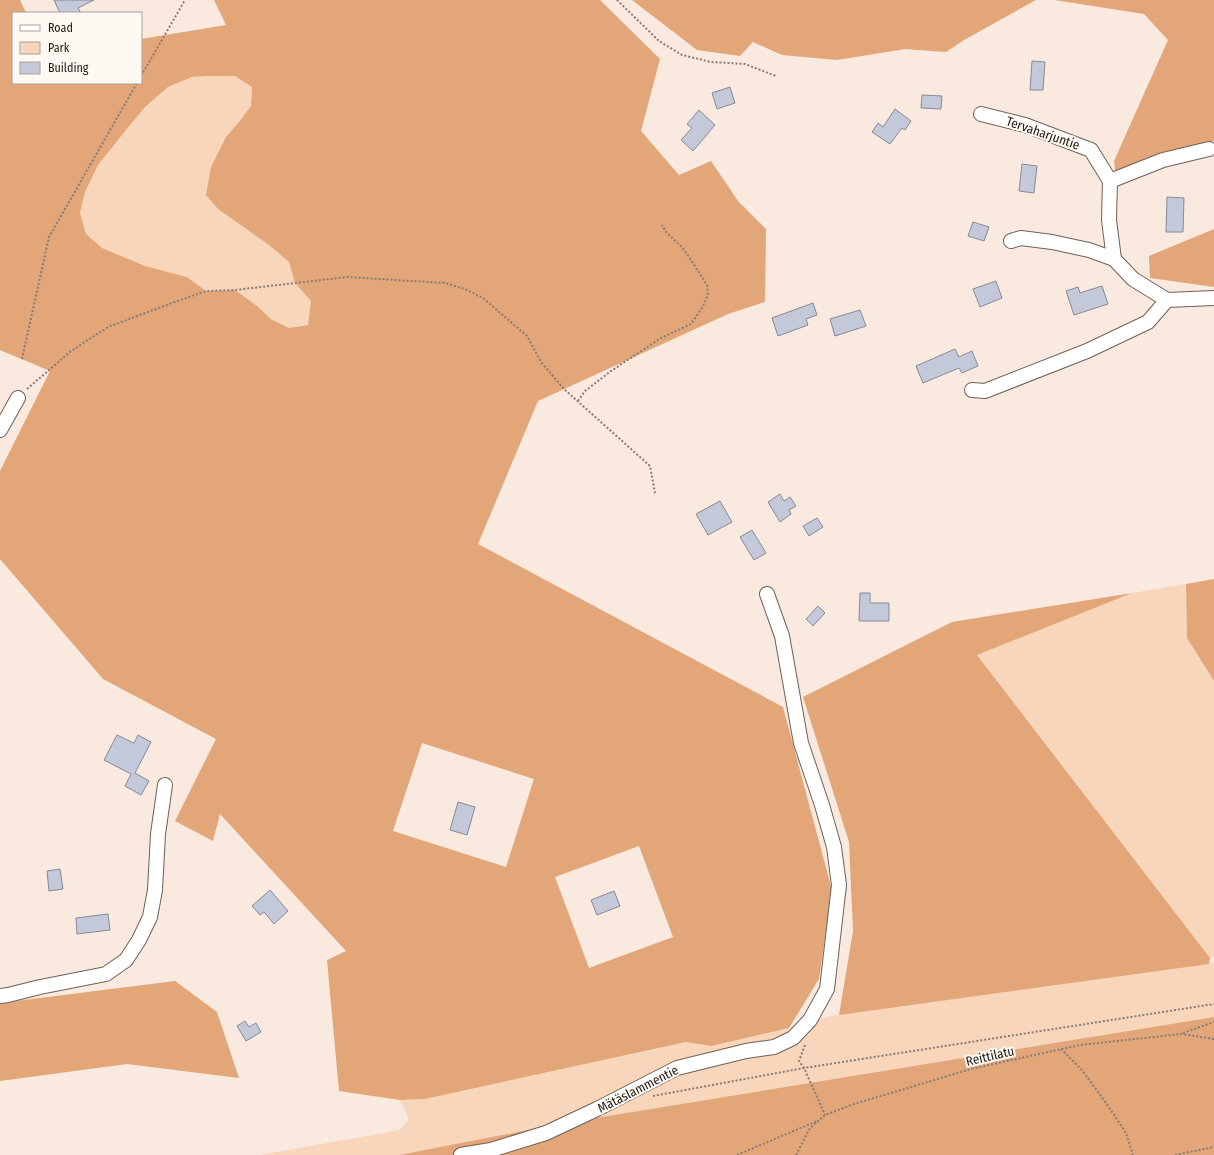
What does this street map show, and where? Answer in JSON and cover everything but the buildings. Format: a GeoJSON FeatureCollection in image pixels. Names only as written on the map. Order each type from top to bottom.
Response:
{"type":"FeatureCollection","features":[{"type":"Feature","properties":{"kind":"street","name":"Tervaharjuntie"},"geometry":{"type":"LineString","coordinates":[[981,114],[1025,125],[1091,150],[1110,181]]}},
{"type":"Feature","properties":{"kind":"street"},"geometry":{"type":"LineString","coordinates":[[1114,259],[1109,220],[1110,181],[1163,160],[1209,149]]}},
{"type":"Feature","properties":{"kind":"street"},"geometry":{"type":"LineString","coordinates":[[1011,241],[1021,238],[1052,242],[1089,250],[1114,259],[1133,279],[1166,300],[1214,298]]}},
{"type":"Feature","properties":{"kind":"street"},"geometry":{"type":"LineString","coordinates":[[972,390],[985,391],[1087,351],[1148,322],[1166,300]]}},
{"type":"Feature","properties":{"kind":"street"},"geometry":{"type":"LineString","coordinates":[[0,430],[18,398]]}},
{"type":"Feature","properties":{"kind":"street","name":"Mätäslammentie"},"geometry":{"type":"LineString","coordinates":[[461,1155],[491,1150],[546,1133],[677,1068],[746,1051],[774,1047],[793,1038],[810,1020],[827,989],[839,885],[834,847],[822,805],[801,743],[782,636],[767,594]]}},
{"type":"Feature","properties":{"kind":"street"},"geometry":{"type":"LineString","coordinates":[[0,996],[8,996],[40,987],[106,974],[126,960],[139,940],[150,917],[156,890],[158,834],[165,785]]}},
{"type":"Feature","properties":{"kind":"path"},"geometry":{"type":"LineString","coordinates":[[142,74],[185,0]]}},
{"type":"Feature","properties":{"kind":"path"},"geometry":{"type":"LineString","coordinates":[[617,0],[659,41],[682,55],[711,62],[745,64],[776,76]]}},
{"type":"Feature","properties":{"kind":"path"},"geometry":{"type":"LineString","coordinates":[[22,359],[49,237],[136,84]]}},
{"type":"Feature","properties":{"kind":"path"},"geometry":{"type":"LineString","coordinates":[[578,401],[585,391],[611,371],[661,338],[691,324],[705,302],[708,295],[707,284],[682,247],[666,232],[662,225]]}},
{"type":"Feature","properties":{"kind":"path"},"geometry":{"type":"LineString","coordinates":[[18,398],[71,351],[108,327],[206,291],[230,290],[347,276],[445,284],[465,289],[483,298],[527,336],[541,362],[564,389],[650,466],[655,492]]}},
{"type":"Feature","properties":{"kind":"path"},"geometry":{"type":"LineString","coordinates":[[647,1097],[804,1068],[1214,1004]]}},
{"type":"Feature","properties":{"kind":"path"},"geometry":{"type":"LineString","coordinates":[[1181,1034],[1214,1022]]}},
{"type":"Feature","properties":{"kind":"path","name":"Reittilatu"},"geometry":{"type":"LineString","coordinates":[[796,1155],[810,1128],[825,1115],[854,1104],[971,1069],[1080,1045],[1181,1034],[1214,1039]]}},
{"type":"Feature","properties":{"kind":"path"},"geometry":{"type":"LineString","coordinates":[[1061,1049],[1082,1070],[1106,1103],[1126,1133],[1134,1155]]}},
{"type":"Feature","properties":{"kind":"path"},"geometry":{"type":"LineString","coordinates":[[804,1068],[825,1115]]}},
{"type":"Feature","properties":{"kind":"path"},"geometry":{"type":"LineString","coordinates":[[737,1155],[819,1120]]}},
{"type":"Feature","properties":{"kind":"path"},"geometry":{"type":"LineString","coordinates":[[1175,1155],[1214,1147]]}},
{"type":"Feature","properties":{"kind":"green space"},"geometry":{"type":"Polygon","coordinates":[[[235,76],[252,87],[251,106],[226,137],[236,221],[269,245],[289,262],[295,283],[311,301],[308,325],[289,328],[271,319],[257,306],[235,290],[206,291],[187,277],[145,266],[102,248],[86,234],[80,213],[85,192],[98,165],[145,107],[168,87],[192,77],[235,76]]]}},
{"type":"Feature","properties":{"kind":"green space"},"geometry":{"type":"Polygon","coordinates":[[[1186,584],[1187,638],[1214,681],[1214,956],[1210,958],[977,655],[1132,593],[1186,584]]]}},
{"type":"Feature","properties":{"kind":"green space"},"geometry":{"type":"Polygon","coordinates":[[[1214,963],[1214,1017],[559,1124],[436,1155],[260,1155],[400,1130],[409,1119],[400,1100],[425,1099],[686,1042],[711,1046],[789,1028],[810,1020],[912,1002],[1214,963]]]}},
{"type":"Feature","properties":{"kind":"shaded area"},"geometry":{"type":"Polygon","coordinates":[[[0,0],[20,0],[26,12],[12,12],[12,84],[142,84],[142,39],[226,25],[214,0],[600,0],[660,59],[641,131],[679,175],[711,161],[738,201],[766,229],[765,302],[728,314],[538,401],[478,544],[783,707],[832,890],[819,979],[789,1028],[711,1046],[686,1042],[425,1099],[400,1100],[339,1091],[327,960],[346,951],[220,814],[213,841],[175,821],[216,739],[103,679],[0,559],[0,471],[50,371],[0,350],[0,0]],[[235,76],[192,77],[168,87],[145,107],[98,165],[85,192],[80,213],[86,234],[102,248],[145,266],[187,277],[206,291],[235,290],[257,306],[271,319],[289,328],[308,325],[311,301],[295,283],[289,262],[269,245],[218,209],[206,195],[211,167],[226,137],[251,106],[252,87],[235,76]],[[422,743],[393,831],[506,867],[534,779],[422,743]],[[639,846],[555,877],[589,968],[673,937],[639,846]]]}},
{"type":"Feature","properties":{"kind":"shaded area"},"geometry":{"type":"Polygon","coordinates":[[[632,0],[1036,0],[964,40],[946,52],[905,49],[837,60],[782,55],[753,42],[740,56],[697,50],[632,0]]]}},
{"type":"Feature","properties":{"kind":"shaded area"},"geometry":{"type":"Polygon","coordinates":[[[1054,0],[1214,0],[1214,141],[1116,181],[1114,161],[1168,40],[1144,14],[1054,0]]]}},
{"type":"Feature","properties":{"kind":"shaded area"},"geometry":{"type":"Polygon","coordinates":[[[1214,229],[1214,287],[1150,278],[1149,256],[1214,229]]]}},
{"type":"Feature","properties":{"kind":"shaded area"},"geometry":{"type":"Polygon","coordinates":[[[1214,579],[1214,681],[1187,638],[1186,584],[1214,579]]]}},
{"type":"Feature","properties":{"kind":"shaded area"},"geometry":{"type":"Polygon","coordinates":[[[1132,593],[977,655],[1210,958],[1209,964],[839,1015],[853,931],[849,842],[803,697],[952,622],[1132,593]]]}},
{"type":"Feature","properties":{"kind":"shaded area"},"geometry":{"type":"Polygon","coordinates":[[[175,981],[217,1012],[239,1078],[127,1064],[0,1081],[0,1003],[175,981]]]}},
{"type":"Feature","properties":{"kind":"shaded area"},"geometry":{"type":"Polygon","coordinates":[[[1214,1017],[1214,1155],[399,1155],[559,1124],[1214,1017]]]}}]}
